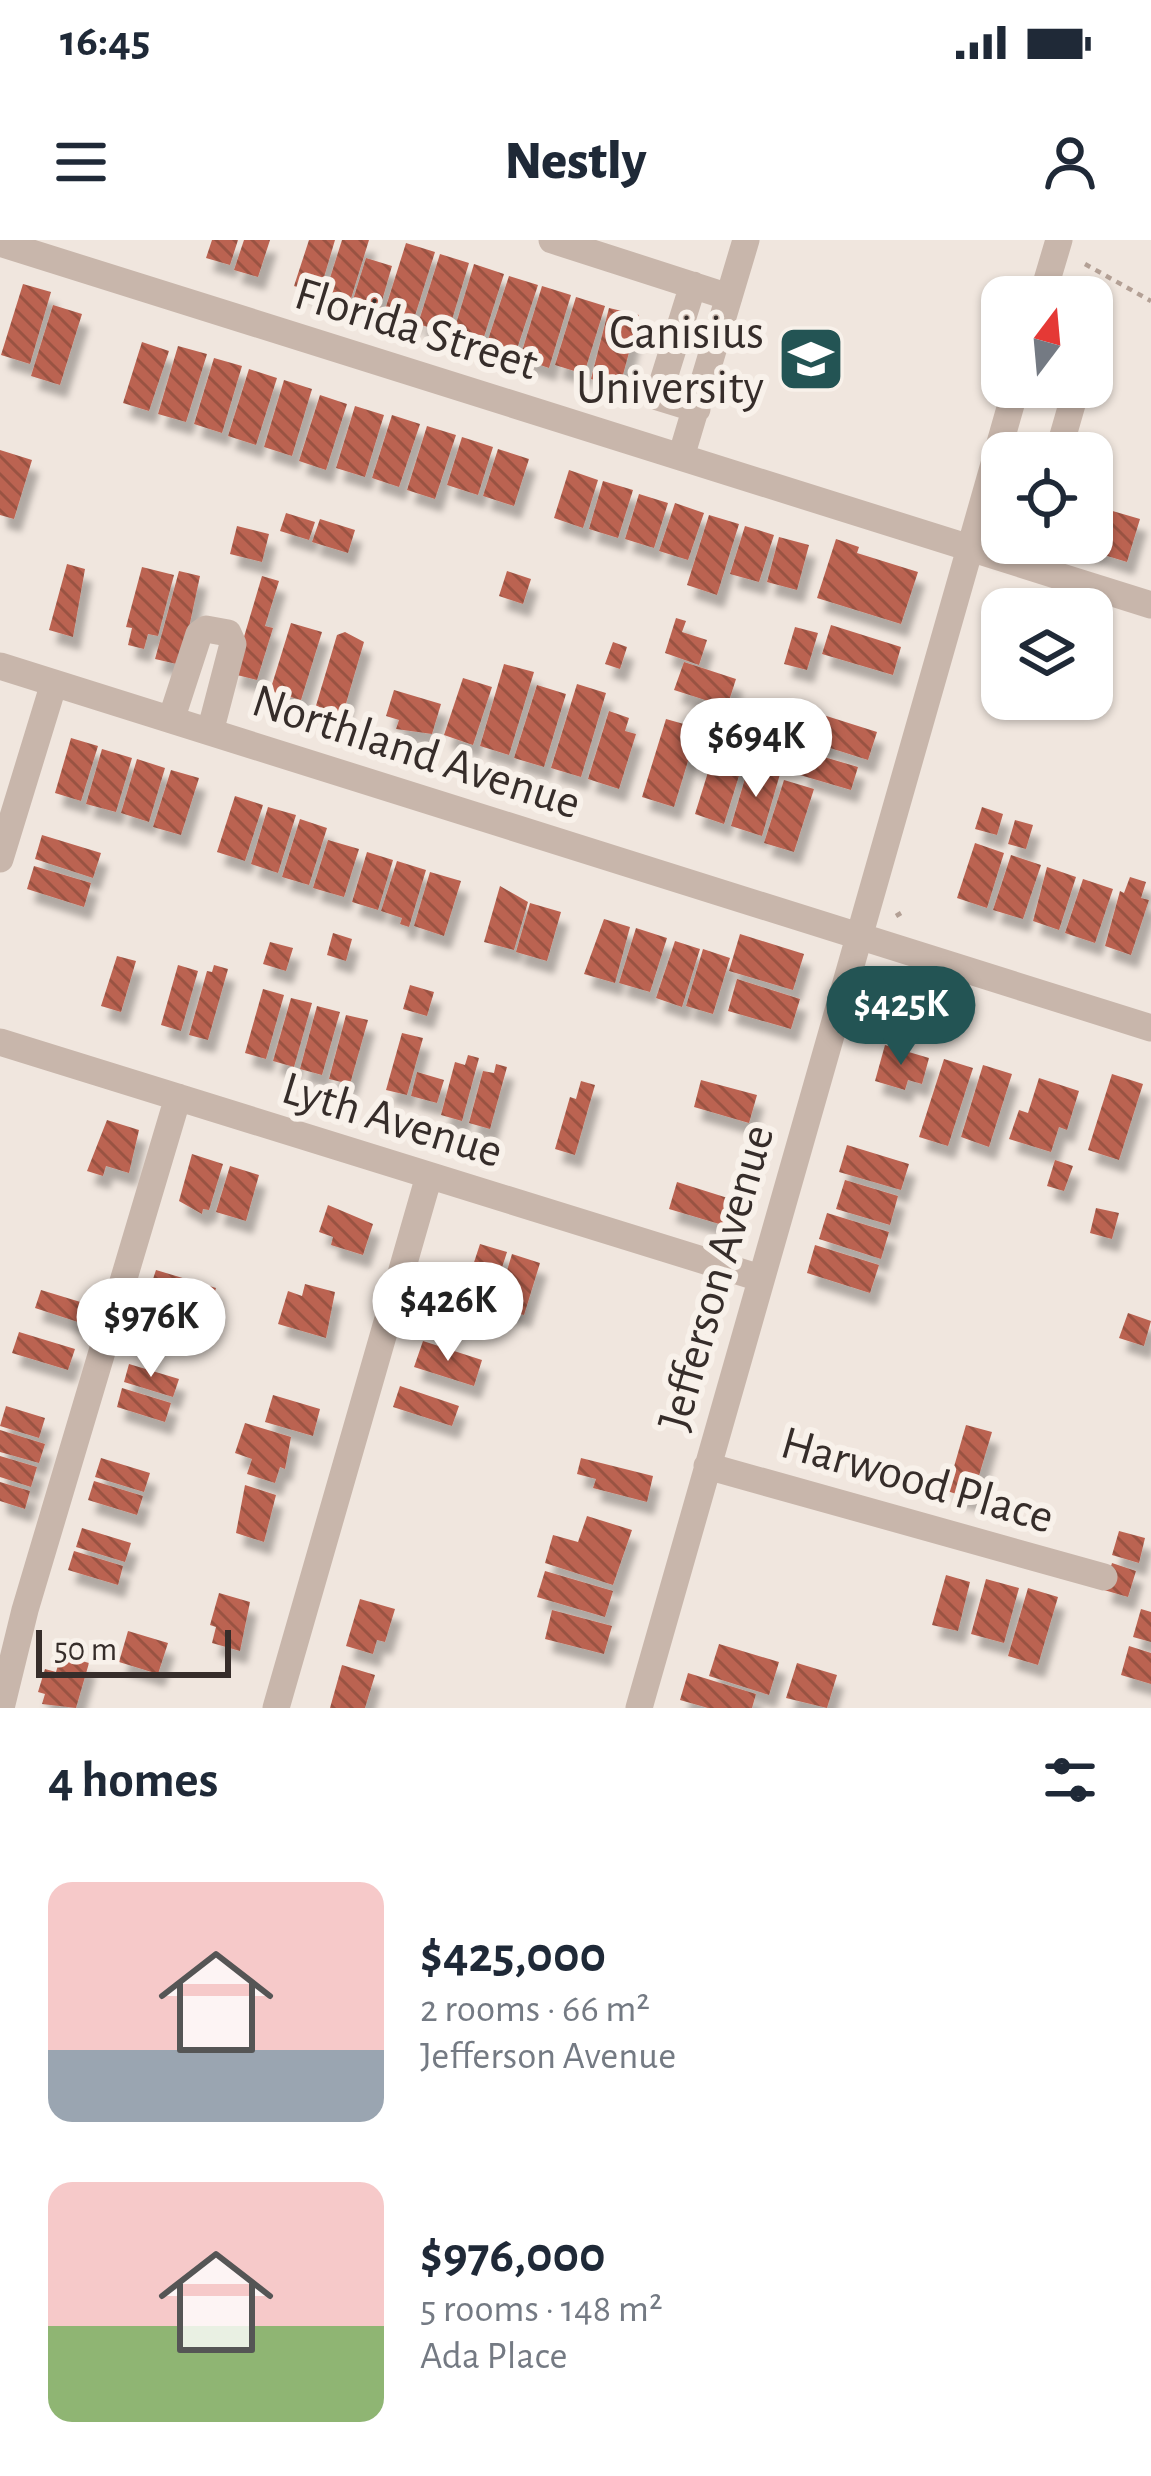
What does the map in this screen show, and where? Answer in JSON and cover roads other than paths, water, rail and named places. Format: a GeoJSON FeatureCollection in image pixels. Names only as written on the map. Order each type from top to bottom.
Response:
{"type":"FeatureCollection","features":[{"type":"Feature","properties":{"kind":"street"},"geometry":{"type":"LineString","coordinates":[[552,240],[729,297]]}},
{"type":"Feature","properties":{"kind":"street"},"geometry":{"type":"LineString","coordinates":[[682,457],[746,240]]}},
{"type":"Feature","properties":{"kind":"street"},"geometry":{"type":"LineString","coordinates":[[1048,276],[1058,240]]}},
{"type":"Feature","properties":{"kind":"street","name":"Florida Street"},"geometry":{"type":"LineString","coordinates":[[0,243],[1151,605]]}},
{"type":"Feature","properties":{"kind":"street"},"geometry":{"type":"LineString","coordinates":[[693,285],[658,397],[697,409]]}},
{"type":"Feature","properties":{"kind":"street","name":"Jefferson Avenue"},"geometry":{"type":"LineString","coordinates":[[639,1708],[981,516]]}},
{"type":"Feature","properties":{"kind":"street"},"geometry":{"type":"LineString","coordinates":[[171,720],[199,634],[214,628],[228,633],[232,644],[210,732]]}},
{"type":"Feature","properties":{"kind":"street","name":"Northland Avenue"},"geometry":{"type":"LineString","coordinates":[[0,666],[1151,1028]]}},
{"type":"Feature","properties":{"kind":"street"},"geometry":{"type":"LineString","coordinates":[[0,859],[54,683]]}},
{"type":"Feature","properties":{"kind":"street","name":"Lyth Avenue"},"geometry":{"type":"LineString","coordinates":[[0,1042],[760,1278]]}},
{"type":"Feature","properties":{"kind":"street"},"geometry":{"type":"LineString","coordinates":[[1,1708],[25,1610],[178,1097]]}},
{"type":"Feature","properties":{"kind":"street"},"geometry":{"type":"LineString","coordinates":[[276,1708],[429,1176]]}},
{"type":"Feature","properties":{"kind":"street","name":"Harwood Place"},"geometry":{"type":"LineString","coordinates":[[707,1466],[1105,1577]]}},
{"type":"Feature","properties":{"kind":"place","name":"Canisius University"},"geometry":{"type":"Point","coordinates":[811,359]}}]}
